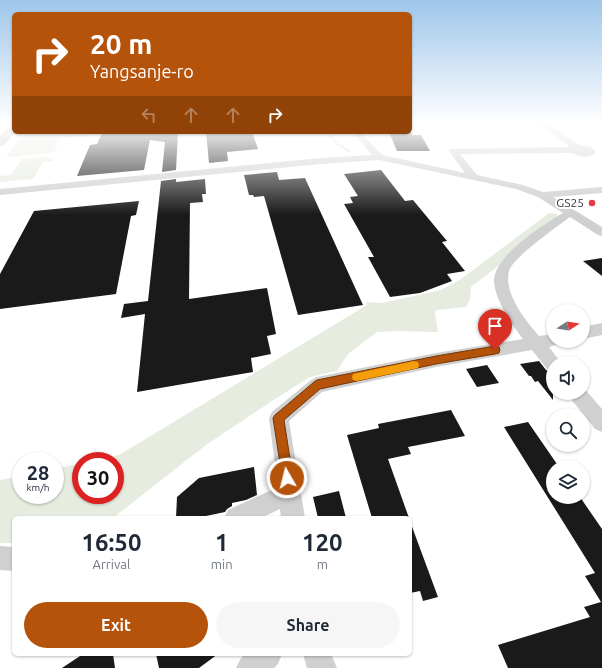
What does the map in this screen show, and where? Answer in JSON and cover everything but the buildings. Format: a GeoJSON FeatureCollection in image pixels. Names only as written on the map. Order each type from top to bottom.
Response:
{"type":"FeatureCollection","features":[{"type":"Feature","properties":{"kind":"street"},"geometry":{"type":"LineString","coordinates":[[375,153],[379,157]]}},
{"type":"Feature","properties":{"kind":"street"},"geometry":{"type":"LineString","coordinates":[[455,153],[473,176]]}},
{"type":"Feature","properties":{"kind":"street"},"geometry":{"type":"LineString","coordinates":[[0,192],[320,161],[379,157],[519,187],[542,195],[602,232]]}},
{"type":"Feature","properties":{"kind":"street"},"geometry":{"type":"LineString","coordinates":[[542,195],[602,190]]}},
{"type":"Feature","properties":{"kind":"street"},"geometry":{"type":"LineString","coordinates":[[550,356],[544,342],[507,303],[502,287],[502,271],[510,260],[539,234],[571,212]]}},
{"type":"Feature","properties":{"kind":"street"},"geometry":{"type":"LineString","coordinates":[[590,332],[602,329]]}},
{"type":"Feature","properties":{"kind":"street"},"geometry":{"type":"LineString","coordinates":[[293,516],[279,418],[317,385],[456,357],[544,342]]}},
{"type":"Feature","properties":{"kind":"street"},"geometry":{"type":"LineString","coordinates":[[583,400],[602,423]]}},
{"type":"Feature","properties":{"kind":"street"},"geometry":{"type":"LineString","coordinates":[[240,516],[289,493]]}},
{"type":"Feature","properties":{"kind":"street"},"geometry":{"type":"LineString","coordinates":[[0,558],[12,559]]}},
{"type":"Feature","properties":{"kind":"street"},"geometry":{"type":"LineString","coordinates":[[251,668],[266,656]]}},
{"type":"Feature","properties":{"kind":"street"},"geometry":{"type":"LineString","coordinates":[[318,656],[322,668]]}},
{"type":"Feature","properties":{"kind":"shaded area"},"geometry":{"type":"Polygon","coordinates":[[[9,153],[49,153],[6,157],[9,153]]]}},
{"type":"Feature","properties":{"kind":"shaded area"},"geometry":{"type":"Polygon","coordinates":[[[45,157],[54,159],[52,161],[43,162],[33,179],[0,182],[0,176],[11,175],[22,159],[45,157]]]}},
{"type":"Feature","properties":{"kind":"shaded area"},"geometry":{"type":"Polygon","coordinates":[[[549,213],[557,214],[558,217],[471,287],[470,299],[466,307],[437,310],[435,313],[438,332],[377,332],[348,354],[337,371],[310,377],[272,401],[206,445],[116,516],[12,516],[12,543],[0,543],[0,480],[12,478],[12,504],[64,504],[64,467],[72,465],[72,504],[124,504],[124,452],[367,305],[366,302],[382,303],[441,290],[461,279],[549,213]]]}},
{"type":"Feature","properties":{"kind":"slow traffic"},"geometry":{"type":"LineString","coordinates":[[357,377],[414,365]]}},
{"type":"Feature","properties":{"kind":"place","name":"GS25"},"geometry":{"type":"Point","coordinates":[592,203]}},
{"type":"Feature","properties":{"kind":"route"},"geometry":{"type":"LineString","coordinates":[[287,478],[279,418],[317,385],[436,360],[495,350]]}}]}
